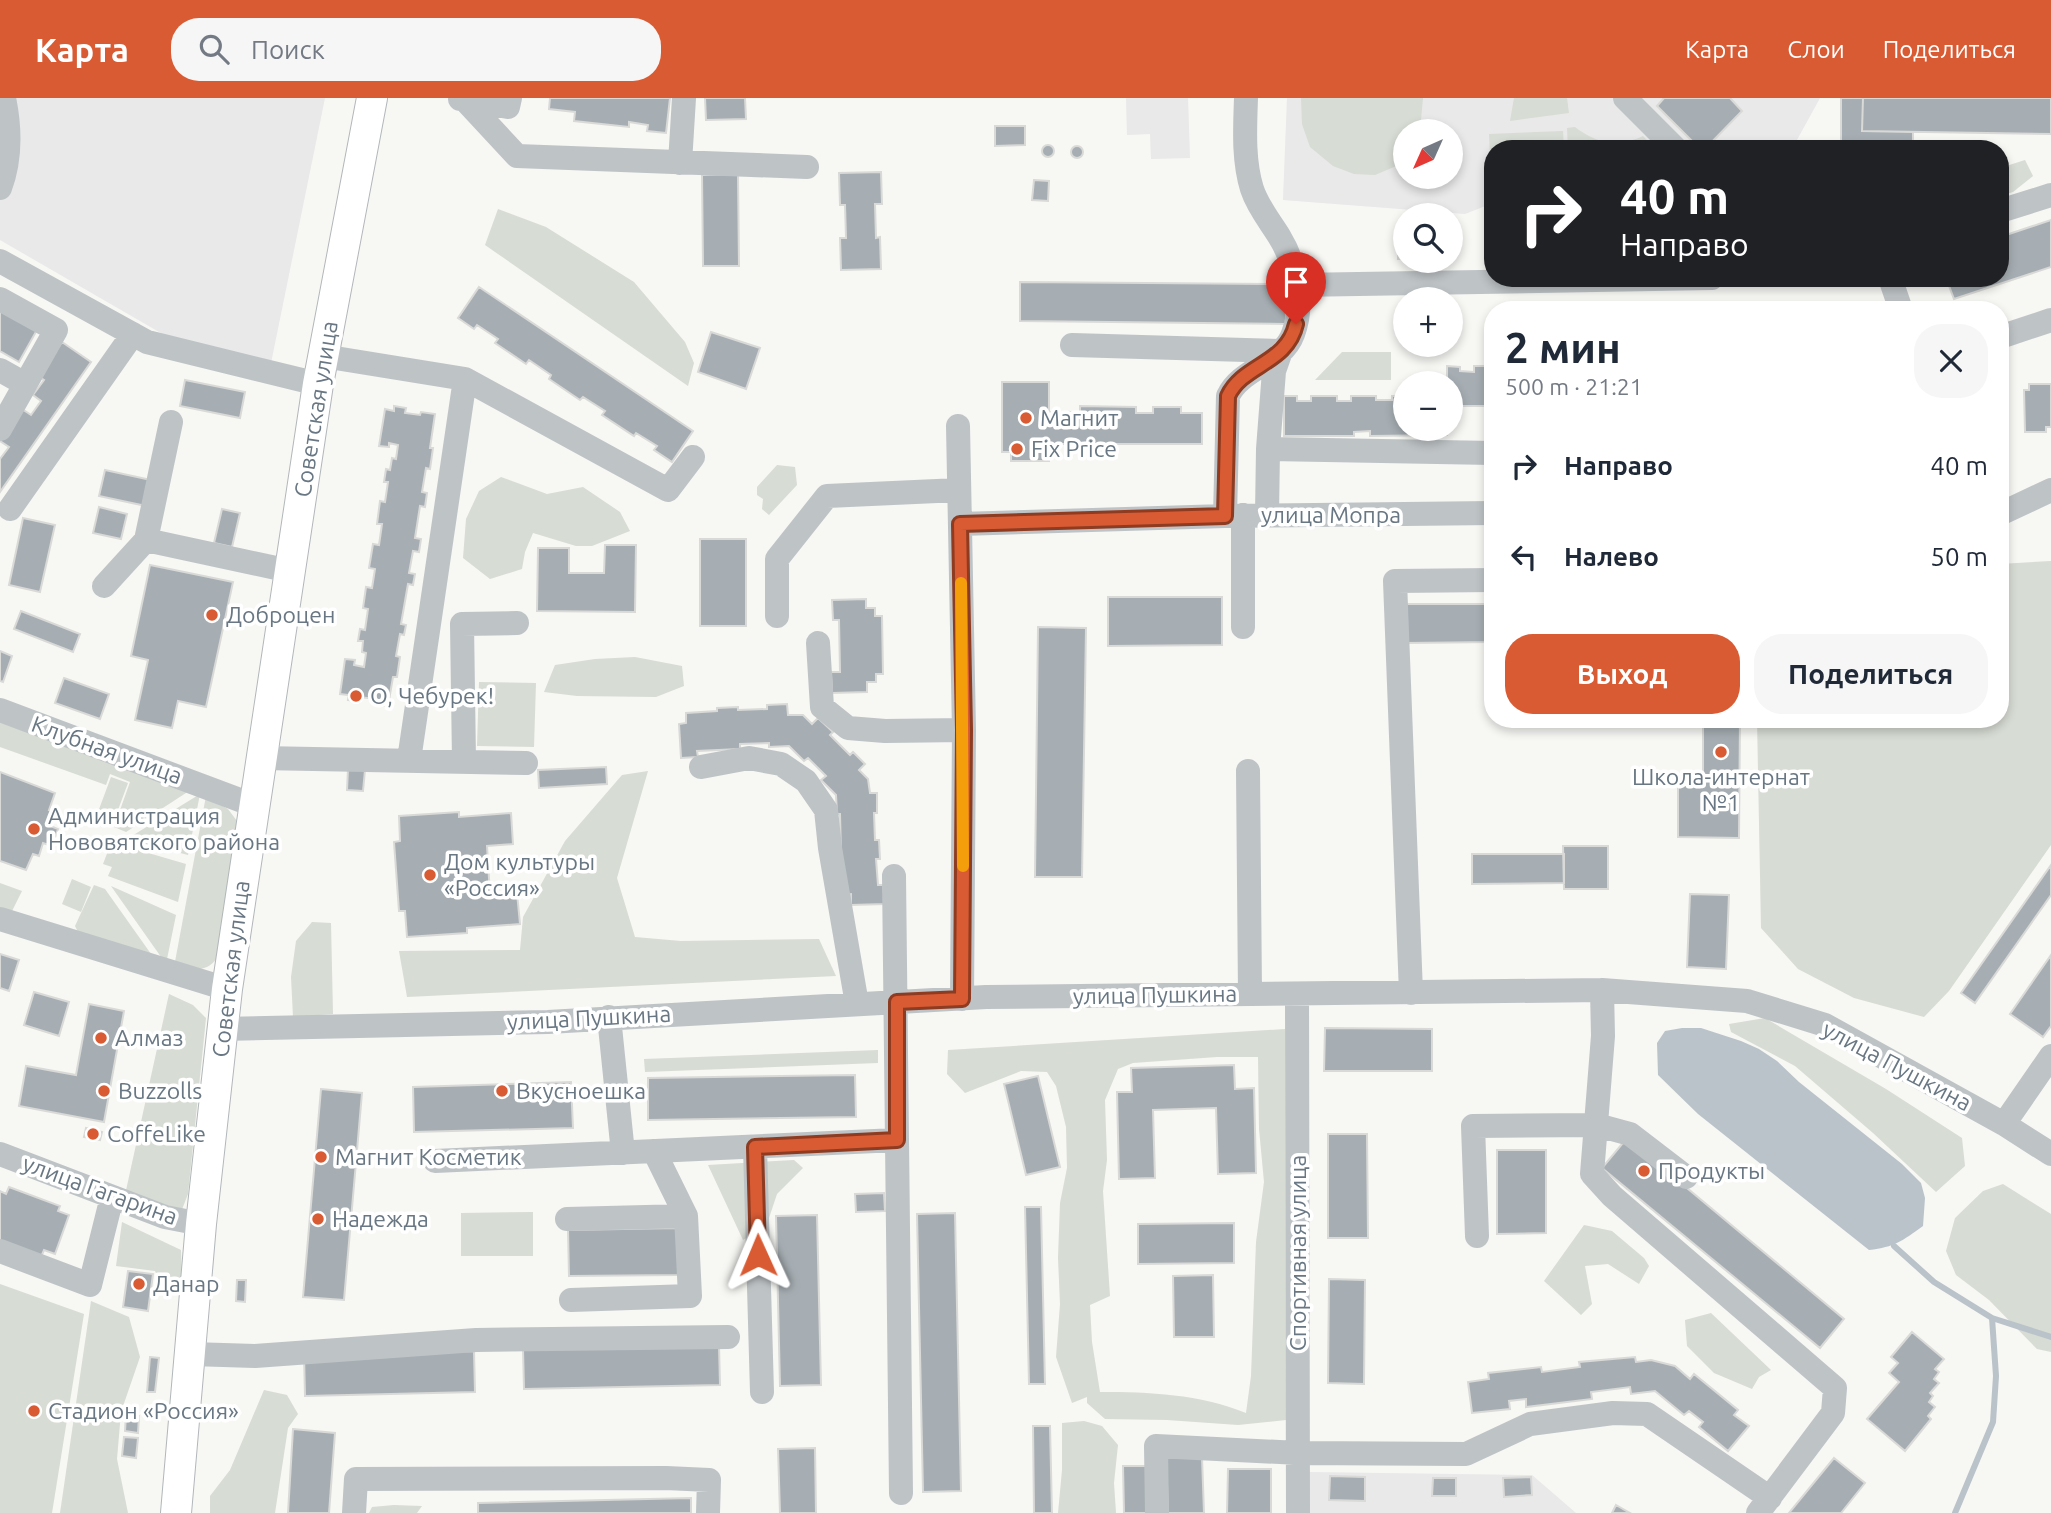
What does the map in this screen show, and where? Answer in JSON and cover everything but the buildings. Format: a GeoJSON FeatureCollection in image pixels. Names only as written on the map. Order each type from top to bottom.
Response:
{"type":"FeatureCollection","features":[{"type":"Feature","properties":{"kind":"main road","name":"Советская улица"},"geometry":{"type":"LineString","coordinates":[[176,1513],[201,1224],[227,989],[321,370],[372,98]]}},
{"type":"Feature","properties":{"kind":"street"},"geometry":{"type":"LineString","coordinates":[[0,188],[7,166],[9,134],[4,98]]}},
{"type":"Feature","properties":{"kind":"street"},"geometry":{"type":"LineString","coordinates":[[458,99],[508,107],[510,98]]}},
{"type":"Feature","properties":{"kind":"street"},"geometry":{"type":"LineString","coordinates":[[680,163],[684,98]]}},
{"type":"Feature","properties":{"kind":"street"},"geometry":{"type":"LineString","coordinates":[[1243,627],[1245,515],[1228,396],[1240,381],[1282,351],[1291,340],[1298,313],[1297,285],[1285,247],[1259,206],[1251,185],[1245,147],[1246,98]]}},
{"type":"Feature","properties":{"kind":"street"},"geometry":{"type":"LineString","coordinates":[[1625,98],[1667,140]]}},
{"type":"Feature","properties":{"kind":"street"},"geometry":{"type":"LineString","coordinates":[[458,99],[517,156],[807,167]]}},
{"type":"Feature","properties":{"kind":"street"},"geometry":{"type":"LineString","coordinates":[[2009,208],[2051,195]]}},
{"type":"Feature","properties":{"kind":"street"},"geometry":{"type":"LineString","coordinates":[[0,261],[147,342],[321,370],[465,379],[668,490],[693,457]]}},
{"type":"Feature","properties":{"kind":"street"},"geometry":{"type":"LineString","coordinates":[[1297,285],[1484,282]]}},
{"type":"Feature","properties":{"kind":"street"},"geometry":{"type":"LineString","coordinates":[[0,299],[57,330]]}},
{"type":"Feature","properties":{"kind":"street"},"geometry":{"type":"LineString","coordinates":[[0,429],[73,301]]}},
{"type":"Feature","properties":{"kind":"street"},"geometry":{"type":"LineString","coordinates":[[2009,334],[2051,320]]}},
{"type":"Feature","properties":{"kind":"street"},"geometry":{"type":"LineString","coordinates":[[9,509],[133,334]]}},
{"type":"Feature","properties":{"kind":"street"},"geometry":{"type":"LineString","coordinates":[[1072,345],[1282,351]]}},
{"type":"Feature","properties":{"kind":"street"},"geometry":{"type":"LineString","coordinates":[[1245,515],[1268,449],[1274,371],[1282,351]]}},
{"type":"Feature","properties":{"kind":"street"},"geometry":{"type":"LineString","coordinates":[[0,370],[25,384]]}},
{"type":"Feature","properties":{"kind":"street"},"geometry":{"type":"LineString","coordinates":[[409,760],[465,379]]}},
{"type":"Feature","properties":{"kind":"street"},"geometry":{"type":"LineString","coordinates":[[104,586],[146,540],[171,422]]}},
{"type":"Feature","properties":{"kind":"street"},"geometry":{"type":"LineString","coordinates":[[958,426],[964,730],[962,999]]}},
{"type":"Feature","properties":{"kind":"street"},"geometry":{"type":"LineString","coordinates":[[1268,449],[1484,453]]}},
{"type":"Feature","properties":{"kind":"street"},"geometry":{"type":"LineString","coordinates":[[777,615],[777,559],[827,496],[958,490]]}},
{"type":"Feature","properties":{"kind":"street"},"geometry":{"type":"LineString","coordinates":[[2009,510],[2051,490]]}},
{"type":"Feature","properties":{"kind":"street","name":"улица Мопра"},"geometry":{"type":"LineString","coordinates":[[960,524],[1245,515],[1484,513]]}},
{"type":"Feature","properties":{"kind":"street"},"geometry":{"type":"LineString","coordinates":[[146,540],[290,571]]}},
{"type":"Feature","properties":{"kind":"street"},"geometry":{"type":"LineString","coordinates":[[1411,993],[1395,581],[1484,580]]}},
{"type":"Feature","properties":{"kind":"street"},"geometry":{"type":"LineString","coordinates":[[464,761],[462,624],[517,623]]}},
{"type":"Feature","properties":{"kind":"street"},"geometry":{"type":"LineString","coordinates":[[818,643],[822,707],[848,728],[886,731],[964,730]]}},
{"type":"Feature","properties":{"kind":"street","name":"Клубная улица"},"geometry":{"type":"LineString","coordinates":[[0,710],[253,805]]}},
{"type":"Feature","properties":{"kind":"street"},"geometry":{"type":"LineString","coordinates":[[261,758],[526,763]]}},
{"type":"Feature","properties":{"kind":"street"},"geometry":{"type":"LineString","coordinates":[[701,767],[749,758],[781,764],[806,782],[825,810],[857,1004]]}},
{"type":"Feature","properties":{"kind":"street"},"geometry":{"type":"LineString","coordinates":[[1248,771],[1250,994]]}},
{"type":"Feature","properties":{"kind":"street"},"geometry":{"type":"LineString","coordinates":[[894,876],[901,1493]]}},
{"type":"Feature","properties":{"kind":"street"},"geometry":{"type":"LineString","coordinates":[[0,919],[227,989]]}},
{"type":"Feature","properties":{"kind":"street"},"geometry":{"type":"LineString","coordinates":[[1157,1513],[1156,1446],[1299,1453],[1466,1454],[1530,1424],[1613,1413],[1647,1415],[1764,1506],[1833,1413],[1835,1388],[1612,1196],[1592,1174],[1604,1036],[1602,990]]}},
{"type":"Feature","properties":{"kind":"street","name":"улица Пушкина"},"geometry":{"type":"LineString","coordinates":[[222,1029],[548,1022],[962,999],[1602,990],[1746,1001],[1825,1026],[2004,1124],[2051,1154]]}},
{"type":"Feature","properties":{"kind":"street","name":"Спортивная улица"},"geometry":{"type":"LineString","coordinates":[[1297,994],[1298,1513]]}},
{"type":"Feature","properties":{"kind":"street"},"geometry":{"type":"LineString","coordinates":[[609,1017],[623,1153]]}},
{"type":"Feature","properties":{"kind":"street"},"geometry":{"type":"LineString","coordinates":[[2004,1124],[2051,1056]]}},
{"type":"Feature","properties":{"kind":"street"},"geometry":{"type":"LineString","coordinates":[[1477,1236],[1473,1126],[1597,1125],[1630,1134],[1686,1177]]}},
{"type":"Feature","properties":{"kind":"street"},"geometry":{"type":"LineString","coordinates":[[435,1161],[897,1140]]}},
{"type":"Feature","properties":{"kind":"street"},"geometry":{"type":"LineString","coordinates":[[755,1147],[762,1392]]}},
{"type":"Feature","properties":{"kind":"street"},"geometry":{"type":"LineString","coordinates":[[570,1300],[690,1296],[686,1216],[654,1151]]}},
{"type":"Feature","properties":{"kind":"street","name":"улица Гагарина"},"geometry":{"type":"LineString","coordinates":[[0,1154],[165,1217],[201,1224]]}},
{"type":"Feature","properties":{"kind":"street"},"geometry":{"type":"LineString","coordinates":[[0,1251],[90,1285],[112,1197]]}},
{"type":"Feature","properties":{"kind":"street"},"geometry":{"type":"LineString","coordinates":[[567,1219],[686,1216]]}},
{"type":"Feature","properties":{"kind":"street"},"geometry":{"type":"LineString","coordinates":[[191,1354],[255,1356],[476,1340],[728,1337]]}},
{"type":"Feature","properties":{"kind":"street"},"geometry":{"type":"LineString","coordinates":[[354,1513],[356,1479],[572,1478],[709,1480],[708,1513]]}},
{"type":"Feature","properties":{"kind":"shaded area"},"geometry":{"type":"Polygon","coordinates":[[[0,98],[325,98],[271,363],[166,336],[0,240],[0,98]]]}},
{"type":"Feature","properties":{"kind":"shaded area"},"geometry":{"type":"Polygon","coordinates":[[[1126,98],[1188,98],[1190,158],[1151,159],[1150,134],[1127,135],[1126,98]]]}},
{"type":"Feature","properties":{"kind":"shaded area"},"geometry":{"type":"Polygon","coordinates":[[[1287,98],[1820,98],[1797,140],[1484,140],[1484,207],[1465,214],[1463,203],[1393,203],[1393,208],[1283,200],[1287,98]]]}},
{"type":"Feature","properties":{"kind":"shaded area"},"geometry":{"type":"Polygon","coordinates":[[[1301,98],[1423,98],[1421,119],[1393,119],[1393,167],[1375,175],[1354,174],[1333,166],[1310,147],[1302,124],[1301,98]]]}},
{"type":"Feature","properties":{"kind":"shaded area"},"geometry":{"type":"Polygon","coordinates":[[[1514,98],[1567,98],[1569,113],[1510,121],[1514,98]]]}},
{"type":"Feature","properties":{"kind":"shaded area"},"geometry":{"type":"Polygon","coordinates":[[[1575,127],[1599,140],[1568,140],[1567,128],[1575,127]]]}},
{"type":"Feature","properties":{"kind":"shaded area"},"geometry":{"type":"Polygon","coordinates":[[[1563,131],[1564,140],[1489,140],[1489,134],[1563,131]]]}},
{"type":"Feature","properties":{"kind":"shaded area"},"geometry":{"type":"Polygon","coordinates":[[[2025,160],[2033,176],[2009,193],[2009,165],[2025,160]]]}},
{"type":"Feature","properties":{"kind":"shaded area"},"geometry":{"type":"Polygon","coordinates":[[[498,209],[546,227],[634,282],[685,342],[694,363],[688,386],[485,245],[498,209]]]}},
{"type":"Feature","properties":{"kind":"shaded area"},"geometry":{"type":"Polygon","coordinates":[[[1342,352],[1391,352],[1391,380],[1315,380],[1342,352]]]}},
{"type":"Feature","properties":{"kind":"shaded area"},"geometry":{"type":"Polygon","coordinates":[[[777,465],[795,467],[797,485],[769,515],[762,509],[763,499],[757,495],[757,487],[777,465]]]}},
{"type":"Feature","properties":{"kind":"shaded area"},"geometry":{"type":"Polygon","coordinates":[[[501,477],[547,494],[583,487],[620,512],[630,531],[592,546],[576,546],[533,533],[522,569],[490,579],[463,558],[466,519],[479,491],[501,477]]]}},
{"type":"Feature","properties":{"kind":"shaded area"},"geometry":{"type":"Polygon","coordinates":[[[2051,561],[2051,845],[1949,991],[1924,1017],[1854,998],[1798,969],[1761,928],[1757,728],[2009,728],[2009,563],[2051,561]]]}},
{"type":"Feature","properties":{"kind":"shaded area"},"geometry":{"type":"Polygon","coordinates":[[[635,657],[682,666],[684,686],[656,697],[577,696],[544,692],[555,665],[635,657]]]}},
{"type":"Feature","properties":{"kind":"shaded area"},"geometry":{"type":"Polygon","coordinates":[[[479,682],[536,683],[534,747],[477,746],[479,682]]]}},
{"type":"Feature","properties":{"kind":"shaded area"},"geometry":{"type":"Polygon","coordinates":[[[0,722],[189,791],[126,832],[114,827],[130,782],[110,774],[106,785],[0,747],[0,722]]]}},
{"type":"Feature","properties":{"kind":"shaded area"},"geometry":{"type":"Polygon","coordinates":[[[648,771],[617,878],[635,937],[681,941],[819,939],[836,976],[407,997],[399,951],[520,950],[523,917],[565,841],[622,775],[648,771]]]}},
{"type":"Feature","properties":{"kind":"shaded area"},"geometry":{"type":"Polygon","coordinates":[[[111,777],[128,783],[112,826],[95,820],[111,777]]]}},
{"type":"Feature","properties":{"kind":"shaded area"},"geometry":{"type":"Polygon","coordinates":[[[200,794],[188,855],[127,839],[200,794]]]}},
{"type":"Feature","properties":{"kind":"shaded area"},"geometry":{"type":"Polygon","coordinates":[[[206,796],[228,809],[237,821],[217,958],[203,968],[174,967],[206,796]]]}},
{"type":"Feature","properties":{"kind":"shaded area"},"geometry":{"type":"Polygon","coordinates":[[[121,845],[186,864],[178,902],[108,876],[112,867],[103,864],[108,851],[117,854],[121,845]]]}},
{"type":"Feature","properties":{"kind":"shaded area"},"geometry":{"type":"Polygon","coordinates":[[[72,879],[91,887],[81,912],[62,904],[72,879]]]}},
{"type":"Feature","properties":{"kind":"shaded area"},"geometry":{"type":"Polygon","coordinates":[[[0,883],[22,891],[12,911],[0,910],[0,883]]]}},
{"type":"Feature","properties":{"kind":"shaded area"},"geometry":{"type":"Polygon","coordinates":[[[94,885],[105,889],[156,961],[78,932],[75,926],[94,885]]]}},
{"type":"Feature","properties":{"kind":"shaded area"},"geometry":{"type":"Polygon","coordinates":[[[111,886],[176,915],[166,964],[111,886]]]}},
{"type":"Feature","properties":{"kind":"shaded area"},"geometry":{"type":"Polygon","coordinates":[[[312,922],[331,923],[333,1014],[293,1017],[291,977],[296,941],[312,922]]]}},
{"type":"Feature","properties":{"kind":"shaded area"},"geometry":{"type":"Polygon","coordinates":[[[169,994],[193,1005],[206,1018],[188,1194],[181,1212],[125,1195],[169,994]]]}},
{"type":"Feature","properties":{"kind":"shaded area"},"geometry":{"type":"Polygon","coordinates":[[[1765,1018],[1886,1089],[1962,1138],[1965,1166],[1936,1192],[1795,1066],[1731,1032],[1729,1024],[1765,1018]]]}},
{"type":"Feature","properties":{"kind":"shaded area"},"geometry":{"type":"Polygon","coordinates":[[[1701,1028],[1741,1041],[1777,1061],[1799,1082],[1902,1164],[1921,1183],[1925,1198],[1923,1226],[1898,1243],[1869,1250],[1698,1114],[1658,1075],[1657,1043],[1665,1031],[1701,1028]]]}},
{"type":"Feature","properties":{"kind":"shaded area"},"geometry":{"type":"Polygon","coordinates":[[[1285,1029],[1286,1420],[1238,1425],[1105,1419],[1087,1403],[1087,1397],[1072,1403],[1056,1357],[1060,1304],[1060,1203],[1067,1168],[1066,1127],[1056,1086],[1047,1072],[1021,1071],[965,1093],[947,1074],[948,1050],[1285,1029]],[[1258,1057],[1133,1063],[1118,1069],[1105,1100],[1107,1160],[1103,1191],[1110,1296],[1090,1305],[1092,1342],[1100,1392],[1193,1398],[1246,1413],[1251,1376],[1256,1242],[1264,1182],[1259,1129],[1258,1057]]]}},
{"type":"Feature","properties":{"kind":"shaded area"},"geometry":{"type":"Polygon","coordinates":[[[878,1050],[878,1063],[645,1072],[644,1059],[878,1050]]]}},
{"type":"Feature","properties":{"kind":"shaded area"},"geometry":{"type":"Polygon","coordinates":[[[794,1160],[803,1168],[777,1194],[767,1224],[743,1240],[708,1165],[794,1160]]]}},
{"type":"Feature","properties":{"kind":"shaded area"},"geometry":{"type":"Polygon","coordinates":[[[2003,1184],[2051,1214],[2051,1352],[2037,1349],[1989,1300],[1956,1275],[1946,1251],[1955,1218],[1983,1191],[2003,1184]]]}},
{"type":"Feature","properties":{"kind":"shaded area"},"geometry":{"type":"Polygon","coordinates":[[[533,1212],[533,1256],[461,1256],[461,1213],[533,1212]]]}},
{"type":"Feature","properties":{"kind":"shaded area"},"geometry":{"type":"Polygon","coordinates":[[[122,1222],[181,1250],[182,1283],[160,1281],[155,1271],[116,1266],[122,1222]]]}},
{"type":"Feature","properties":{"kind":"shaded area"},"geometry":{"type":"Polygon","coordinates":[[[1584,1225],[1612,1231],[1644,1258],[1649,1266],[1639,1284],[1608,1264],[1585,1266],[1592,1304],[1581,1315],[1544,1281],[1584,1225]]]}},
{"type":"Feature","properties":{"kind":"shaded area","name":"Стадион «Россия»"},"geometry":{"type":"Polygon","coordinates":[[[0,1284],[84,1314],[52,1513],[0,1513],[0,1284]]]}},
{"type":"Feature","properties":{"kind":"shaded area"},"geometry":{"type":"Polygon","coordinates":[[[91,1301],[129,1317],[140,1357],[121,1412],[117,1459],[128,1513],[60,1513],[91,1301]]]}},
{"type":"Feature","properties":{"kind":"shaded area"},"geometry":{"type":"Polygon","coordinates":[[[1711,1313],[1771,1370],[1759,1377],[1752,1389],[1714,1373],[1687,1346],[1685,1320],[1711,1313]]]}},
{"type":"Feature","properties":{"kind":"shaded area"},"geometry":{"type":"Polygon","coordinates":[[[264,1390],[287,1395],[298,1414],[288,1428],[275,1513],[210,1513],[210,1496],[230,1470],[264,1390]]]}},
{"type":"Feature","properties":{"kind":"shaded area"},"geometry":{"type":"Polygon","coordinates":[[[1084,1421],[1102,1426],[1118,1445],[1114,1483],[1116,1513],[1058,1513],[1062,1423],[1084,1421]]]}},
{"type":"Feature","properties":{"kind":"shaded area"},"geometry":{"type":"Polygon","coordinates":[[[1309,1472],[1532,1475],[1576,1513],[1309,1513],[1309,1472]]]}},
{"type":"Feature","properties":{"kind":"shaded area"},"geometry":{"type":"Polygon","coordinates":[[[422,1506],[417,1513],[369,1513],[372,1507],[422,1506]]]}},
{"type":"Feature","properties":{"kind":"waterway"},"geometry":{"type":"LineString","coordinates":[[1894,1246],[1934,1282],[1992,1318],[2051,1337]]}},
{"type":"Feature","properties":{"kind":"waterway"},"geometry":{"type":"LineString","coordinates":[[1955,1513],[1993,1422],[1996,1376],[1992,1318]]}},
{"type":"Feature","properties":{"kind":"slow traffic"},"geometry":{"type":"LineString","coordinates":[[961,583],[963,866]]}},
{"type":"Feature","properties":{"kind":"place","name":"Магнит"},"geometry":{"type":"Point","coordinates":[1026,418]}},
{"type":"Feature","properties":{"kind":"place","name":"Fix Price"},"geometry":{"type":"Point","coordinates":[1017,449]}},
{"type":"Feature","properties":{"kind":"place","name":"Доброцен"},"geometry":{"type":"Point","coordinates":[212,615]}},
{"type":"Feature","properties":{"kind":"place","name":"О, Чебурек!"},"geometry":{"type":"Point","coordinates":[356,696]}},
{"type":"Feature","properties":{"kind":"place","name":"Школа-интернат №1"},"geometry":{"type":"Point","coordinates":[1721,752]}},
{"type":"Feature","properties":{"kind":"place","name":"Администрация Нововятского района"},"geometry":{"type":"Point","coordinates":[34,829]}},
{"type":"Feature","properties":{"kind":"place","name":"Дом культуры «Россия»"},"geometry":{"type":"Point","coordinates":[430,875]}},
{"type":"Feature","properties":{"kind":"place","name":"Алмаз"},"geometry":{"type":"Point","coordinates":[101,1038]}},
{"type":"Feature","properties":{"kind":"place","name":"Buzzolls"},"geometry":{"type":"Point","coordinates":[104,1091]}},
{"type":"Feature","properties":{"kind":"place","name":"Вкусноешка"},"geometry":{"type":"Point","coordinates":[502,1091]}},
{"type":"Feature","properties":{"kind":"place","name":"CoffeLike"},"geometry":{"type":"Point","coordinates":[93,1134]}},
{"type":"Feature","properties":{"kind":"place","name":"Магнит Косметик"},"geometry":{"type":"Point","coordinates":[321,1157]}},
{"type":"Feature","properties":{"kind":"place","name":"Продукты"},"geometry":{"type":"Point","coordinates":[1644,1171]}},
{"type":"Feature","properties":{"kind":"place","name":"Надежда"},"geometry":{"type":"Point","coordinates":[318,1219]}},
{"type":"Feature","properties":{"kind":"place","name":"Данар"},"geometry":{"type":"Point","coordinates":[139,1284]}},
{"type":"Feature","properties":{"kind":"place","name":"Стадион «Россия»"},"geometry":{"type":"Point","coordinates":[34,1411]}},
{"type":"Feature","properties":{"kind":"route"},"geometry":{"type":"LineString","coordinates":[[758,1255],[755,1147],[897,1140],[897,1002],[962,999],[964,730],[960,524],[1225,516],[1228,396],[1240,381],[1287,345],[1296,324]]}}]}
